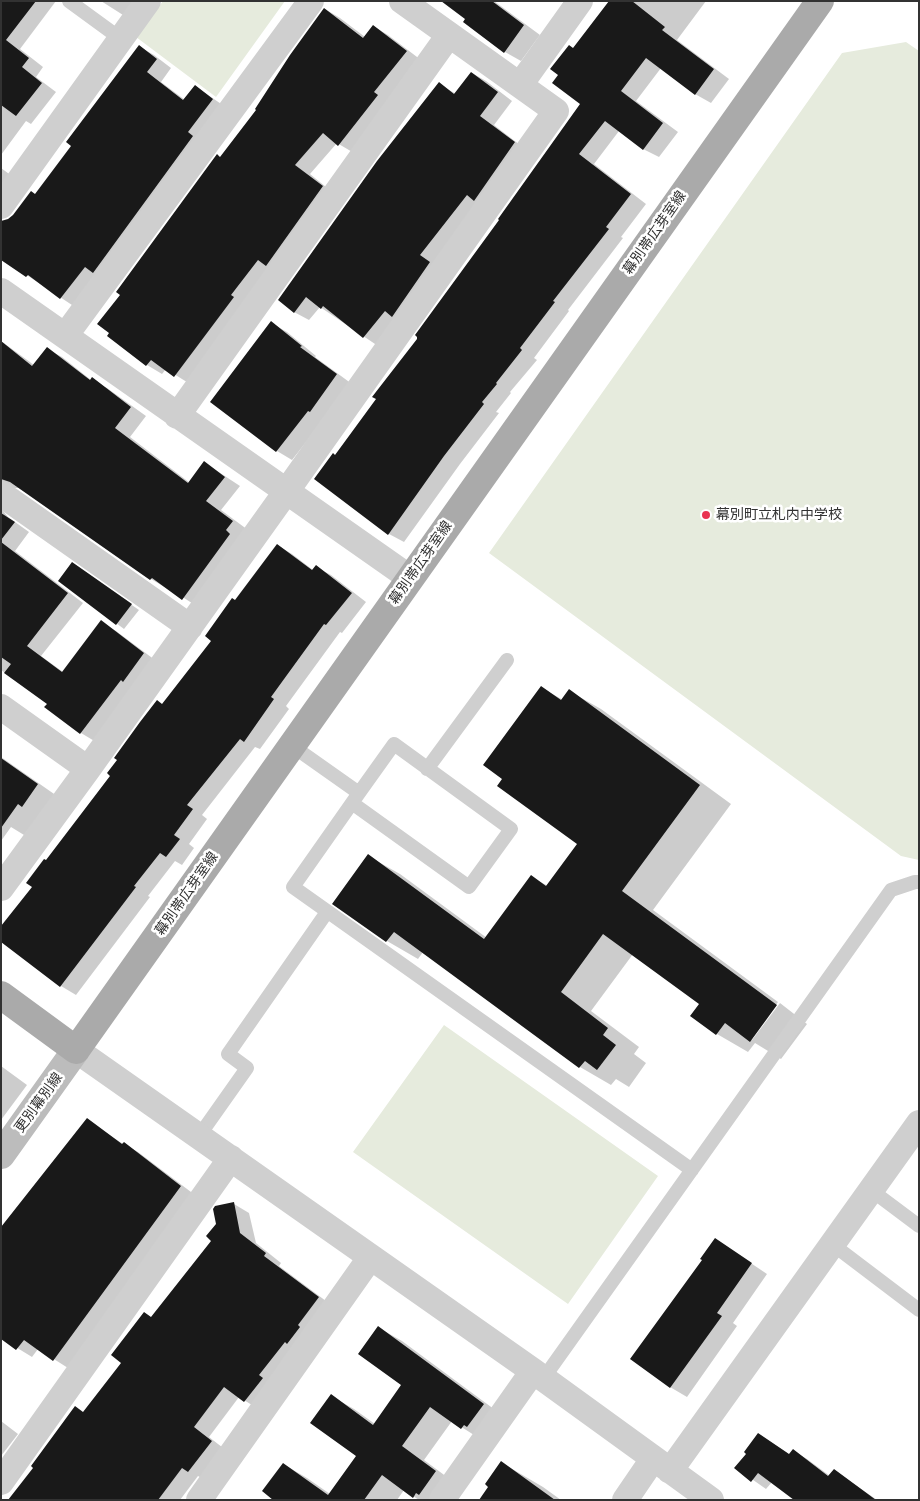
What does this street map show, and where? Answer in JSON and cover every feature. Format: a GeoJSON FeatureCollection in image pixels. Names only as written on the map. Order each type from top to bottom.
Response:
{"type":"FeatureCollection","features":[{"type":"Feature","properties":{"kind":"main road","name":"幕別帯広芽室線"},"geometry":{"type":"LineString","coordinates":[[76,1050],[820,1]]}},
{"type":"Feature","properties":{"kind":"main road"},"geometry":{"type":"LineString","coordinates":[[1,995],[76,1050]]}},
{"type":"Feature","properties":{"kind":"main road","name":"更別幕別線"},"geometry":{"type":"LineString","coordinates":[[1,1155],[76,1050]]}},
{"type":"Feature","properties":{"kind":"street"},"geometry":{"type":"LineString","coordinates":[[1,206],[148,1]]}},
{"type":"Feature","properties":{"kind":"street"},"geometry":{"type":"LineString","coordinates":[[65,336],[311,1]]}},
{"type":"Feature","properties":{"kind":"street"},"geometry":{"type":"LineString","coordinates":[[1,888],[190,627],[556,111],[402,1]]}},
{"type":"Feature","properties":{"kind":"street"},"geometry":{"type":"LineString","coordinates":[[520,86],[580,1]]}},
{"type":"Feature","properties":{"kind":"street"},"geometry":{"type":"LineString","coordinates":[[177,416],[449,35]]}},
{"type":"Feature","properties":{"kind":"street"},"geometry":{"type":"LineString","coordinates":[[1,291],[410,578]]}},
{"type":"Feature","properties":{"kind":"street"},"geometry":{"type":"LineString","coordinates":[[1,494],[190,627]]}},
{"type":"Feature","properties":{"kind":"street"},"geometry":{"type":"LineString","coordinates":[[1,707],[88,769]]}},
{"type":"Feature","properties":{"kind":"street"},"geometry":{"type":"LineString","coordinates":[[76,1050],[538,1375],[707,1499]]}},
{"type":"Feature","properties":{"kind":"street"},"geometry":{"type":"LineString","coordinates":[[625,1500],[662,1465],[832,1244],[919,1123]]}},
{"type":"Feature","properties":{"kind":"street"},"geometry":{"type":"LineString","coordinates":[[1,1482],[231,1158]]}},
{"type":"Feature","properties":{"kind":"street"},"geometry":{"type":"LineString","coordinates":[[199,1500],[370,1258]]}},
{"type":"Feature","properties":{"kind":"street"},"geometry":{"type":"LineString","coordinates":[[442,1500],[538,1375]]}},
{"type":"Feature","properties":{"kind":"lane"},"geometry":{"type":"LineString","coordinates":[[69,1],[121,39]]}},
{"type":"Feature","properties":{"kind":"lane"},"geometry":{"type":"LineString","coordinates":[[427,769],[507,660]]}},
{"type":"Feature","properties":{"kind":"lane"},"geometry":{"type":"LineString","coordinates":[[291,745],[356,798],[469,887],[511,829],[394,744],[356,798],[293,887],[692,1170]]}},
{"type":"Feature","properties":{"kind":"lane"},"geometry":{"type":"LineString","coordinates":[[538,1375],[692,1170],[891,890],[919,882]]}},
{"type":"Feature","properties":{"kind":"lane"},"geometry":{"type":"LineString","coordinates":[[200,1136],[247,1068],[228,1054],[327,912]]}},
{"type":"Feature","properties":{"kind":"lane"},"geometry":{"type":"LineString","coordinates":[[871,1190],[919,1226]]}},
{"type":"Feature","properties":{"kind":"lane"},"geometry":{"type":"LineString","coordinates":[[832,1244],[919,1310]]}},
{"type":"Feature","properties":{"kind":"shaded area"},"geometry":{"type":"Polygon","coordinates":[[[163,1],[285,1],[216,97],[136,37],[163,1]]]}},
{"type":"Feature","properties":{"kind":"shaded area"},"geometry":{"type":"Polygon","coordinates":[[[906,42],[919,51],[919,860],[901,856],[489,553],[842,53],[906,42]]]}},
{"type":"Feature","properties":{"kind":"shaded area"},"geometry":{"type":"Polygon","coordinates":[[[444,1025],[658,1176],[568,1304],[353,1152],[444,1025]]]}},
{"type":"Feature","properties":{"kind":"building"},"geometry":{"type":"Polygon","coordinates":[[[1,1],[36,1],[6,40],[29,58],[22,67],[42,83],[16,116],[1,105],[1,1]]]}},
{"type":"Feature","properties":{"kind":"building"},"geometry":{"type":"Polygon","coordinates":[[[441,1],[492,1],[524,25],[504,53],[463,22],[465,19],[441,1]]]}},
{"type":"Feature","properties":{"kind":"building"},"geometry":{"type":"Polygon","coordinates":[[[609,1],[632,1],[665,27],[662,30],[714,69],[695,95],[646,58],[621,91],[663,123],[643,150],[605,121],[579,154],[631,194],[606,227],[609,229],[553,301],[555,302],[520,348],[522,350],[482,402],[484,404],[444,456],[388,535],[314,479],[333,453],[335,455],[376,399],[372,397],[417,339],[415,335],[499,220],[580,104],[552,83],[558,75],[550,69],[569,45],[573,48],[609,1]]]}},
{"type":"Feature","properties":{"kind":"building"},"geometry":{"type":"Polygon","coordinates":[[[324,8],[363,38],[373,25],[407,51],[374,92],[378,95],[338,146],[323,133],[295,165],[323,186],[266,266],[258,260],[231,295],[234,297],[174,377],[151,360],[146,366],[107,336],[109,333],[97,324],[120,295],[116,292],[217,154],[220,157],[256,110],[290,55],[324,8]]]}},
{"type":"Feature","properties":{"kind":"building"},"geometry":{"type":"Polygon","coordinates":[[[139,45],[157,59],[147,72],[183,100],[195,85],[213,99],[188,132],[193,136],[93,273],[85,267],[60,299],[28,275],[26,277],[1,260],[1,221],[13,215],[31,191],[35,194],[71,146],[66,142],[139,45]]]}},
{"type":"Feature","properties":{"kind":"building"},"geometry":{"type":"Polygon","coordinates":[[[471,72],[498,92],[480,116],[515,142],[474,201],[467,195],[420,255],[430,262],[392,317],[385,311],[363,338],[323,306],[321,309],[306,297],[294,313],[278,300],[377,161],[439,82],[454,94],[471,72]]]}},
{"type":"Feature","properties":{"kind":"building"},"geometry":{"type":"Polygon","coordinates":[[[271,321],[302,346],[300,347],[337,374],[310,412],[308,411],[276,452],[210,402],[271,321]]]}},
{"type":"Feature","properties":{"kind":"building"},"geometry":{"type":"Polygon","coordinates":[[[1,341],[32,366],[47,347],[90,380],[92,377],[131,407],[115,428],[188,483],[204,461],[225,477],[206,501],[233,521],[226,530],[230,534],[182,600],[152,578],[150,580],[10,482],[1,479],[1,341]]]}},
{"type":"Feature","properties":{"kind":"building"},"geometry":{"type":"Polygon","coordinates":[[[1,513],[15,522],[1,540],[1,513]]]}},
{"type":"Feature","properties":{"kind":"building"},"geometry":{"type":"Polygon","coordinates":[[[1,542],[68,593],[27,646],[62,672],[101,620],[144,653],[123,682],[121,680],[80,734],[44,707],[47,704],[4,673],[11,664],[1,657],[1,542]]]}},
{"type":"Feature","properties":{"kind":"building"},"geometry":{"type":"Polygon","coordinates":[[[277,544],[312,570],[316,565],[352,593],[326,625],[324,624],[271,697],[274,699],[244,742],[240,739],[187,805],[193,809],[174,835],[180,839],[166,857],[160,853],[60,987],[1,942],[1,926],[32,887],[26,883],[44,859],[46,860],[110,776],[107,773],[117,760],[114,758],[140,722],[157,700],[162,704],[211,641],[205,636],[232,598],[235,600],[277,544]]]}},
{"type":"Feature","properties":{"kind":"building"},"geometry":{"type":"Polygon","coordinates":[[[72,562],[132,604],[116,625],[58,581],[72,562]]]}},
{"type":"Feature","properties":{"kind":"building"},"geometry":{"type":"Polygon","coordinates":[[[541,686],[561,700],[569,689],[700,785],[622,891],[777,1005],[750,1042],[725,1023],[716,1035],[690,1016],[699,1004],[603,934],[561,992],[608,1028],[603,1035],[616,1045],[597,1070],[585,1061],[579,1068],[394,932],[386,942],[332,904],[368,854],[484,939],[531,875],[546,886],[577,844],[497,786],[502,779],[483,765],[541,686]]]}},
{"type":"Feature","properties":{"kind":"building"},"geometry":{"type":"Polygon","coordinates":[[[1,758],[38,784],[22,807],[18,804],[1,828],[1,758]]]}},
{"type":"Feature","properties":{"kind":"building"},"geometry":{"type":"Polygon","coordinates":[[[87,1118],[122,1144],[124,1142],[181,1186],[53,1361],[24,1340],[16,1350],[1,1339],[1,1227],[87,1118]]]}},
{"type":"Feature","properties":{"kind":"building"},"geometry":{"type":"Polygon","coordinates":[[[234,1202],[240,1233],[266,1253],[264,1256],[319,1297],[298,1325],[300,1327],[287,1344],[285,1342],[259,1375],[263,1378],[244,1402],[224,1387],[194,1427],[212,1441],[188,1472],[182,1468],[158,1500],[8,1500],[33,1468],[31,1466],[75,1406],[83,1412],[121,1363],[111,1355],[144,1312],[151,1317],[211,1241],[206,1236],[216,1224],[213,1209],[215,1206],[234,1202]]]}},
{"type":"Feature","properties":{"kind":"building"},"geometry":{"type":"Polygon","coordinates":[[[715,1238],[752,1263],[717,1313],[722,1316],[670,1388],[630,1359],[702,1260],[700,1259],[715,1238]]]}},
{"type":"Feature","properties":{"kind":"building"},"geometry":{"type":"Polygon","coordinates":[[[378,1326],[484,1404],[467,1427],[464,1425],[461,1429],[430,1407],[402,1446],[436,1471],[419,1495],[416,1493],[413,1498],[382,1475],[364,1500],[273,1500],[262,1491],[283,1463],[328,1495],[356,1456],[310,1423],[331,1394],[373,1425],[401,1385],[358,1354],[378,1326]]]}},
{"type":"Feature","properties":{"kind":"building"},"geometry":{"type":"Polygon","coordinates":[[[758,1433],[789,1454],[793,1449],[828,1476],[834,1469],[876,1500],[794,1500],[758,1473],[751,1482],[734,1468],[746,1454],[744,1452],[758,1433]]]}},
{"type":"Feature","properties":{"kind":"building"},"geometry":{"type":"Polygon","coordinates":[[[501,1461],[555,1500],[479,1500],[488,1487],[485,1484],[501,1461]]]}},
{"type":"Feature","properties":{"kind":"place","name":"幕別町立札内中学校"},"geometry":{"type":"Point","coordinates":[706,515]}}]}
